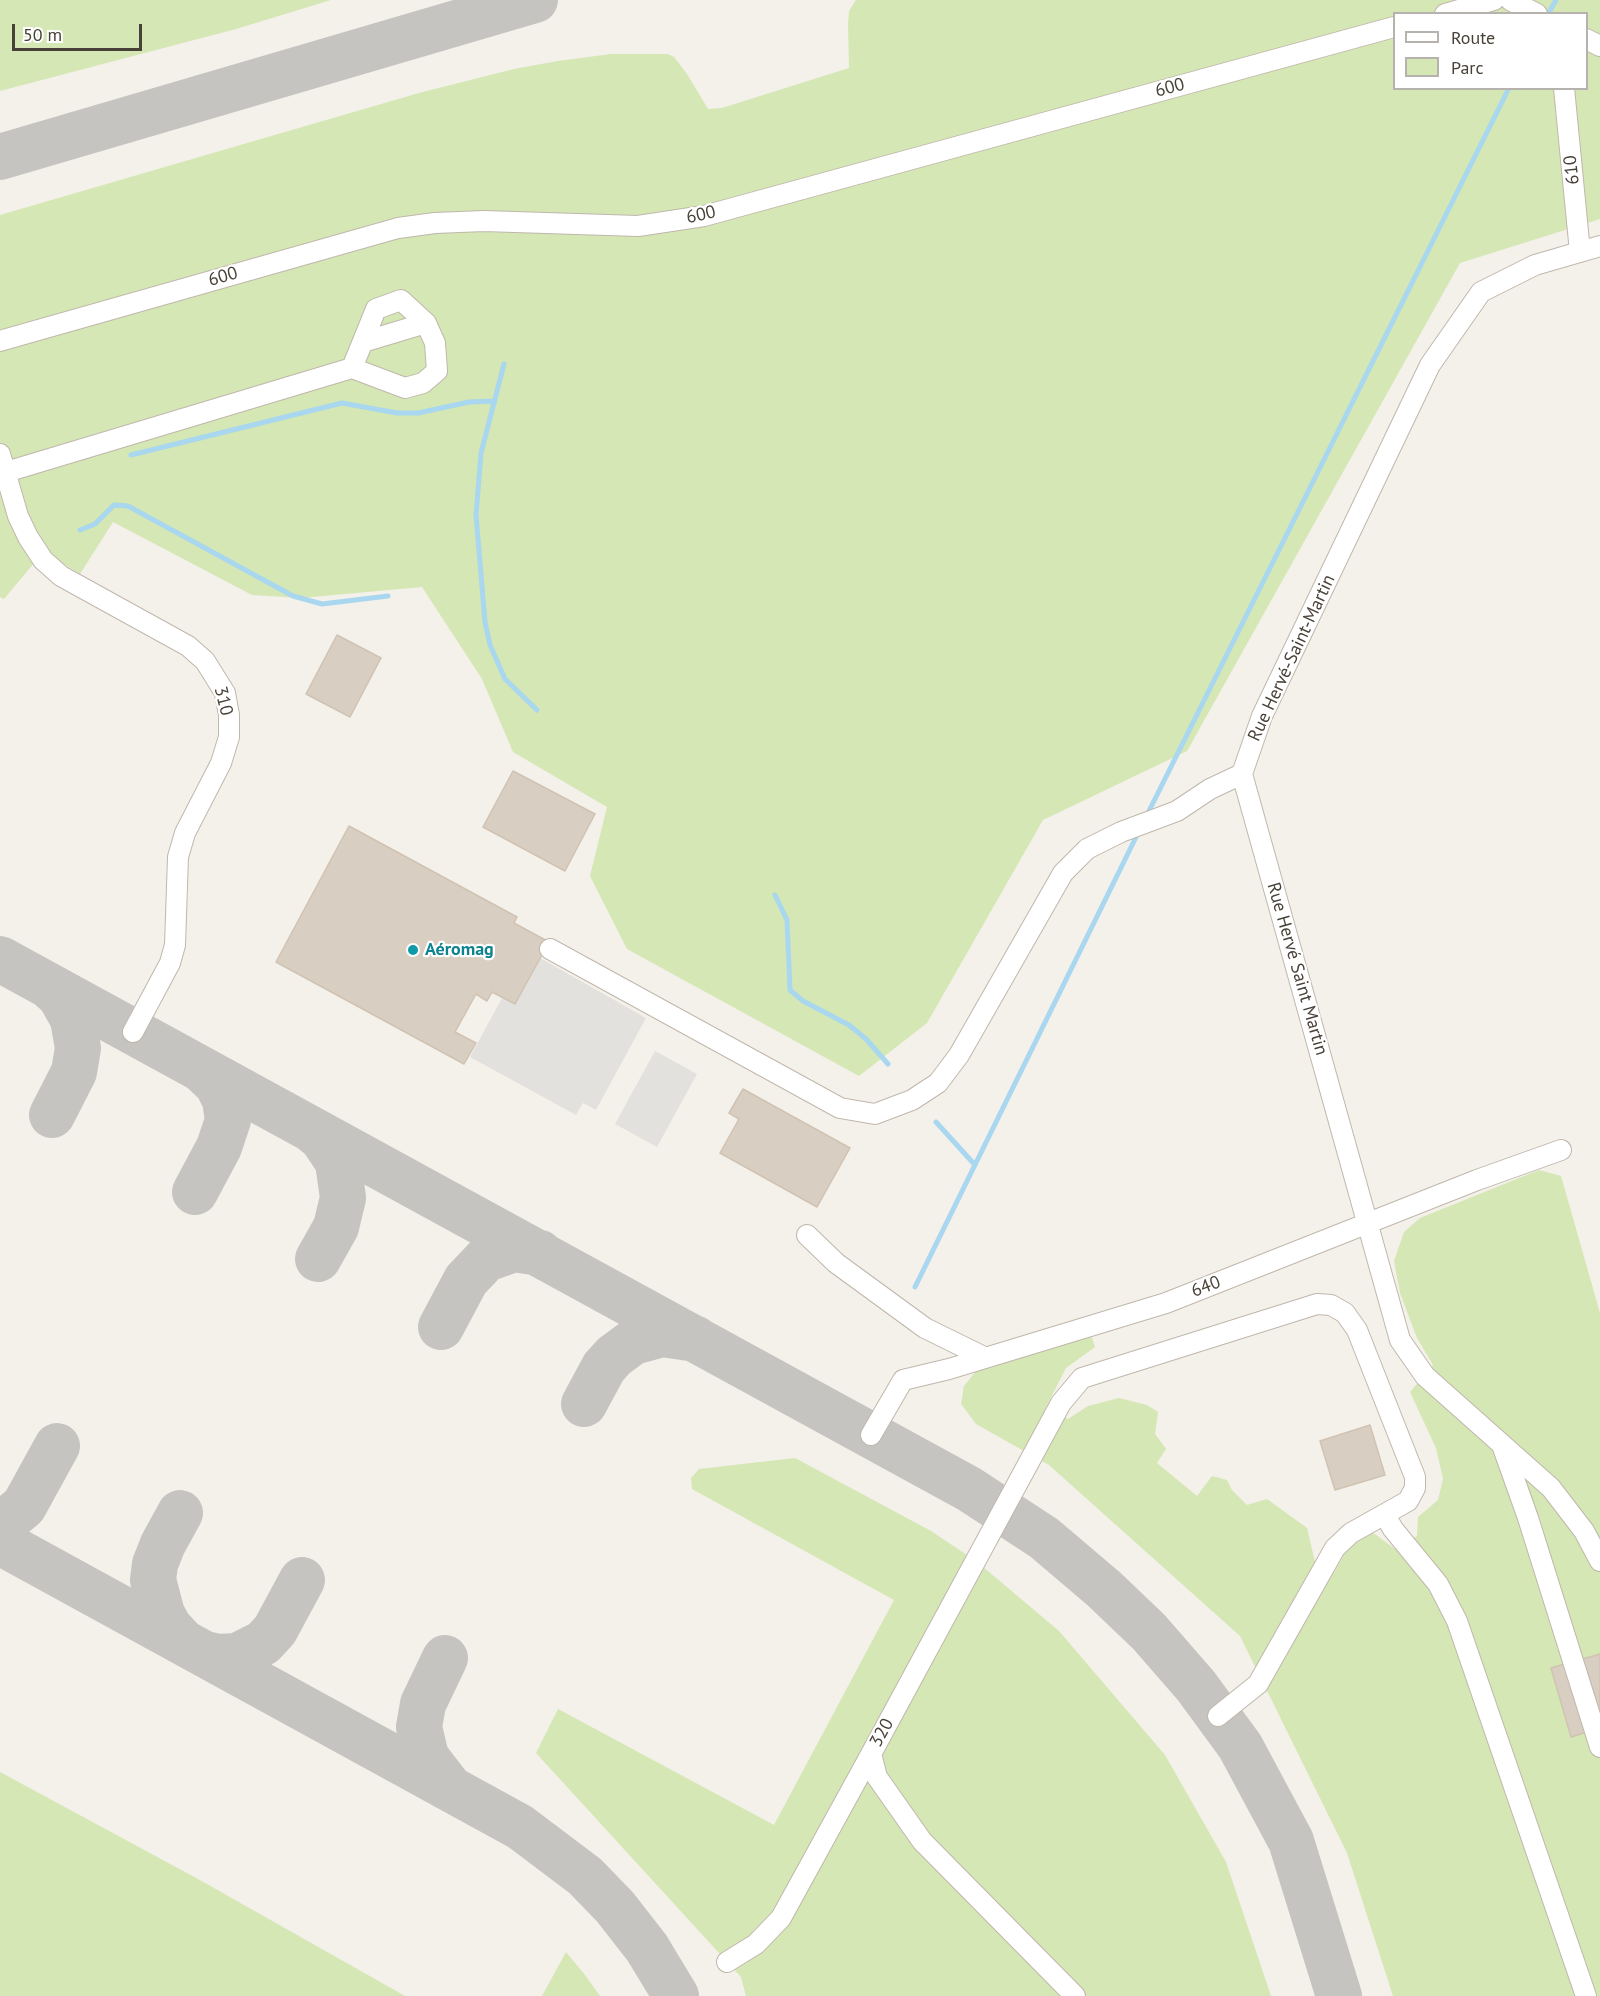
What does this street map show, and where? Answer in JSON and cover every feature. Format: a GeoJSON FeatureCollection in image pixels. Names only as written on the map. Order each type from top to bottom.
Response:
{"type":"FeatureCollection","features":[{"type":"Feature","properties":{"kind":"lane"},"geometry":{"type":"LineString","coordinates":[[1452,12],[1494,0]]}},
{"type":"Feature","properties":{"kind":"lane"},"geometry":{"type":"LineString","coordinates":[[1510,0],[1533,12]]}},
{"type":"Feature","properties":{"kind":"lane","name":"600"},"geometry":{"type":"LineString","coordinates":[[0,341],[398,228],[435,223],[484,221],[638,226],[704,216],[1393,28]]}},
{"type":"Feature","properties":{"kind":"lane","name":"610"},"geometry":{"type":"LineString","coordinates":[[1564,90],[1580,252]]}},
{"type":"Feature","properties":{"kind":"lane","name":"Rue Hervé-Saint-Martin"},"geometry":{"type":"LineString","coordinates":[[1242,774],[1262,716],[1430,365],[1481,292],[1535,265],[1600,246]]}},
{"type":"Feature","properties":{"kind":"lane"},"geometry":{"type":"LineString","coordinates":[[3,463],[352,368],[405,388],[423,383],[437,371],[435,343],[426,323],[401,300],[376,309],[352,368]]}},
{"type":"Feature","properties":{"kind":"lane"},"geometry":{"type":"LineString","coordinates":[[363,342],[426,323]]}},
{"type":"Feature","properties":{"kind":"lane","name":"310"},"geometry":{"type":"LineString","coordinates":[[3,463],[18,516],[43,560],[61,576],[188,646],[205,661],[225,693],[230,715],[229,737],[221,763],[185,833],[178,857],[175,945],[170,963],[133,1032]]}},
{"type":"Feature","properties":{"kind":"lane"},"geometry":{"type":"LineString","coordinates":[[550,949],[840,1108],[875,1114],[912,1100],[938,1083],[958,1055],[1063,873],[1088,849],[1121,832],[1177,811],[1210,789],[1242,774]]}},
{"type":"Feature","properties":{"kind":"lane","name":"Rue Hervé Saint Martin"},"geometry":{"type":"LineString","coordinates":[[1242,774],[1400,1340],[1425,1376],[1551,1488],[1584,1531],[1600,1561]]}},
{"type":"Feature","properties":{"kind":"lane","name":"640"},"geometry":{"type":"LineString","coordinates":[[871,1435],[903,1380],[1166,1303],[1561,1150]]}},
{"type":"Feature","properties":{"kind":"lane"},"geometry":{"type":"LineString","coordinates":[[807,1235],[836,1263],[925,1329],[984,1358]]}},
{"type":"Feature","properties":{"kind":"lane","name":"320"},"geometry":{"type":"LineString","coordinates":[[1075,1996],[922,1841],[877,1777],[871,1754],[1061,1403],[1082,1378],[1317,1304],[1331,1305],[1345,1313],[1356,1330],[1415,1477],[1415,1488],[1408,1501],[1351,1533],[1335,1548],[1258,1684],[1218,1716]]}},
{"type":"Feature","properties":{"kind":"lane"},"geometry":{"type":"LineString","coordinates":[[1501,1443],[1528,1518],[1600,1747]]}},
{"type":"Feature","properties":{"kind":"lane"},"geometry":{"type":"LineString","coordinates":[[1385,1515],[1393,1530],[1438,1584],[1457,1621],[1586,1996]]}},
{"type":"Feature","properties":{"kind":"lane"},"geometry":{"type":"LineString","coordinates":[[727,1962],[756,1944],[781,1918],[871,1754]]}},
{"type":"Feature","properties":{"kind":"green space"},"geometry":{"type":"Polygon","coordinates":[[[0,0],[331,0],[236,29],[0,91],[0,0]]]}},
{"type":"Feature","properties":{"kind":"green space"},"geometry":{"type":"Polygon","coordinates":[[[856,0],[1600,0],[1600,219],[1460,263],[1187,751],[1043,820],[927,1023],[859,1076],[627,949],[590,876],[607,807],[513,752],[482,679],[422,587],[301,598],[252,595],[113,522],[80,574],[46,553],[34,563],[4,599],[0,597],[0,215],[419,93],[514,69],[558,61],[611,54],[668,54],[674,57],[687,74],[708,109],[722,108],[849,68],[849,11],[856,0]]]}},
{"type":"Feature","properties":{"kind":"green space"},"geometry":{"type":"Polygon","coordinates":[[[1539,1170],[1561,1176],[1600,1313],[1600,1996],[1393,1996],[1347,1853],[1240,1636],[1049,1465],[976,1424],[961,1404],[964,1386],[977,1370],[1091,1335],[1095,1347],[1066,1368],[1045,1409],[1068,1419],[1088,1406],[1119,1398],[1147,1405],[1158,1412],[1155,1434],[1166,1449],[1157,1463],[1197,1496],[1212,1476],[1227,1480],[1232,1490],[1247,1505],[1267,1499],[1307,1528],[1315,1562],[1334,1573],[1347,1549],[1372,1532],[1395,1549],[1417,1536],[1418,1517],[1438,1500],[1443,1479],[1436,1448],[1410,1392],[1433,1365],[1417,1338],[1400,1293],[1394,1261],[1404,1232],[1420,1218],[1539,1170]]]}},
{"type":"Feature","properties":{"kind":"green space"},"geometry":{"type":"Polygon","coordinates":[[[795,1458],[931,1531],[976,1561],[1059,1631],[1165,1755],[1226,1862],[1271,1996],[746,1996],[741,1977],[536,1753],[558,1709],[774,1825],[894,1600],[692,1489],[691,1478],[699,1469],[795,1458]]]}},
{"type":"Feature","properties":{"kind":"green space"},"geometry":{"type":"Polygon","coordinates":[[[0,1772],[198,1879],[405,1996],[0,1996],[0,1772]]]}},
{"type":"Feature","properties":{"kind":"green space"},"geometry":{"type":"Polygon","coordinates":[[[566,1952],[585,1975],[600,1996],[542,1996],[566,1952]]]}},
{"type":"Feature","properties":{"kind":"shaded area"},"geometry":{"type":"Polygon","coordinates":[[[540,958],[646,1018],[596,1110],[583,1103],[576,1115],[470,1057],[502,998],[515,1004],[540,958]]]}},
{"type":"Feature","properties":{"kind":"shaded area"},"geometry":{"type":"Polygon","coordinates":[[[655,1051],[697,1074],[657,1147],[615,1124],[655,1051]]]}},
{"type":"Feature","properties":{"kind":"building"},"geometry":{"type":"Polygon","coordinates":[[[337,635],[381,658],[350,717],[306,694],[337,635]]]}},
{"type":"Feature","properties":{"kind":"building"},"geometry":{"type":"Polygon","coordinates":[[[513,771],[595,814],[565,871],[483,827],[513,771]]]}},
{"type":"Feature","properties":{"kind":"building","name":"Aéromag"},"geometry":{"type":"Polygon","coordinates":[[[349,826],[517,917],[514,923],[549,942],[515,1004],[492,992],[487,1001],[476,994],[455,1032],[476,1043],[464,1064],[276,962],[349,826]]]}},
{"type":"Feature","properties":{"kind":"building"},"geometry":{"type":"Polygon","coordinates":[[[743,1089],[850,1148],[817,1207],[720,1153],[739,1119],[729,1113],[743,1089]]]}},
{"type":"Feature","properties":{"kind":"building"},"geometry":{"type":"Polygon","coordinates":[[[1370,1425],[1385,1475],[1335,1490],[1320,1441],[1370,1425]]]}},
{"type":"Feature","properties":{"kind":"building"},"geometry":{"type":"Polygon","coordinates":[[[1600,1654],[1600,1728],[1571,1737],[1551,1668],[1600,1654]]]}},
{"type":"Feature","properties":{"kind":"waterway"},"geometry":{"type":"LineString","coordinates":[[1549,12],[1556,0]]}},
{"type":"Feature","properties":{"kind":"waterway"},"geometry":{"type":"LineString","coordinates":[[1146,817],[1508,90]]}},
{"type":"Feature","properties":{"kind":"waterway"},"geometry":{"type":"LineString","coordinates":[[504,364],[481,453],[476,515],[485,622],[490,645],[505,679],[537,710]]}},
{"type":"Feature","properties":{"kind":"waterway"},"geometry":{"type":"LineString","coordinates":[[131,455],[342,403],[397,413],[418,413],[469,402],[495,401]]}},
{"type":"Feature","properties":{"kind":"waterway"},"geometry":{"type":"LineString","coordinates":[[80,530],[95,524],[114,505],[128,506],[293,596],[322,604],[388,596]]}},
{"type":"Feature","properties":{"kind":"waterway"},"geometry":{"type":"LineString","coordinates":[[915,1287],[1139,831]]}},
{"type":"Feature","properties":{"kind":"waterway"},"geometry":{"type":"LineString","coordinates":[[775,895],[787,920],[790,990],[803,1001],[849,1025],[866,1039],[888,1064]]}},
{"type":"Feature","properties":{"kind":"waterway"},"geometry":{"type":"LineString","coordinates":[[936,1122],[975,1165]]}},
{"type":"Feature","properties":{"kind":"taxiway"},"geometry":{"type":"LineString","coordinates":[[0,157],[535,0]]}},
{"type":"Feature","properties":{"kind":"taxiway"},"geometry":{"type":"LineString","coordinates":[[0,959],[969,1489],[1044,1538],[1104,1589],[1149,1632],[1196,1686],[1240,1746],[1291,1841],[1339,1996]]}},
{"type":"Feature","properties":{"kind":"taxiway"},"geometry":{"type":"LineString","coordinates":[[48,985],[60,996],[73,1019],[78,1048],[74,1072],[52,1115]]}},
{"type":"Feature","properties":{"kind":"taxiway"},"geometry":{"type":"LineString","coordinates":[[195,1192],[219,1147],[228,1120],[225,1100],[217,1084],[201,1069]]}},
{"type":"Feature","properties":{"kind":"taxiway"},"geometry":{"type":"LineString","coordinates":[[312,1130],[322,1138],[338,1162],[343,1198],[336,1227],[318,1259]]}},
{"type":"Feature","properties":{"kind":"taxiway"},"geometry":{"type":"LineString","coordinates":[[441,1327],[466,1280],[486,1259],[514,1249],[540,1253]]}},
{"type":"Feature","properties":{"kind":"taxiway"},"geometry":{"type":"LineString","coordinates":[[584,1404],[604,1367],[614,1356],[633,1342],[662,1334],[696,1339]]}},
{"type":"Feature","properties":{"kind":"taxiway"},"geometry":{"type":"LineString","coordinates":[[0,1520],[12,1516],[24,1506],[57,1446]]}},
{"type":"Feature","properties":{"kind":"taxiway"},"geometry":{"type":"LineString","coordinates":[[180,1513],[163,1544],[155,1564],[153,1580],[162,1614],[169,1627],[182,1641]]}},
{"type":"Feature","properties":{"kind":"taxiway"},"geometry":{"type":"LineString","coordinates":[[0,1542],[520,1827],[585,1876],[615,1907],[647,1948],[676,1996]]}},
{"type":"Feature","properties":{"kind":"taxiway"},"geometry":{"type":"LineString","coordinates":[[206,1654],[218,1657],[237,1656],[263,1643],[275,1630],[302,1580]]}},
{"type":"Feature","properties":{"kind":"taxiway"},"geometry":{"type":"LineString","coordinates":[[445,1658],[423,1704],[419,1727],[426,1757],[449,1787]]}},
{"type":"Feature","properties":{"kind":"place","name":"Aéromag"},"geometry":{"type":"Point","coordinates":[413,950]}}]}
